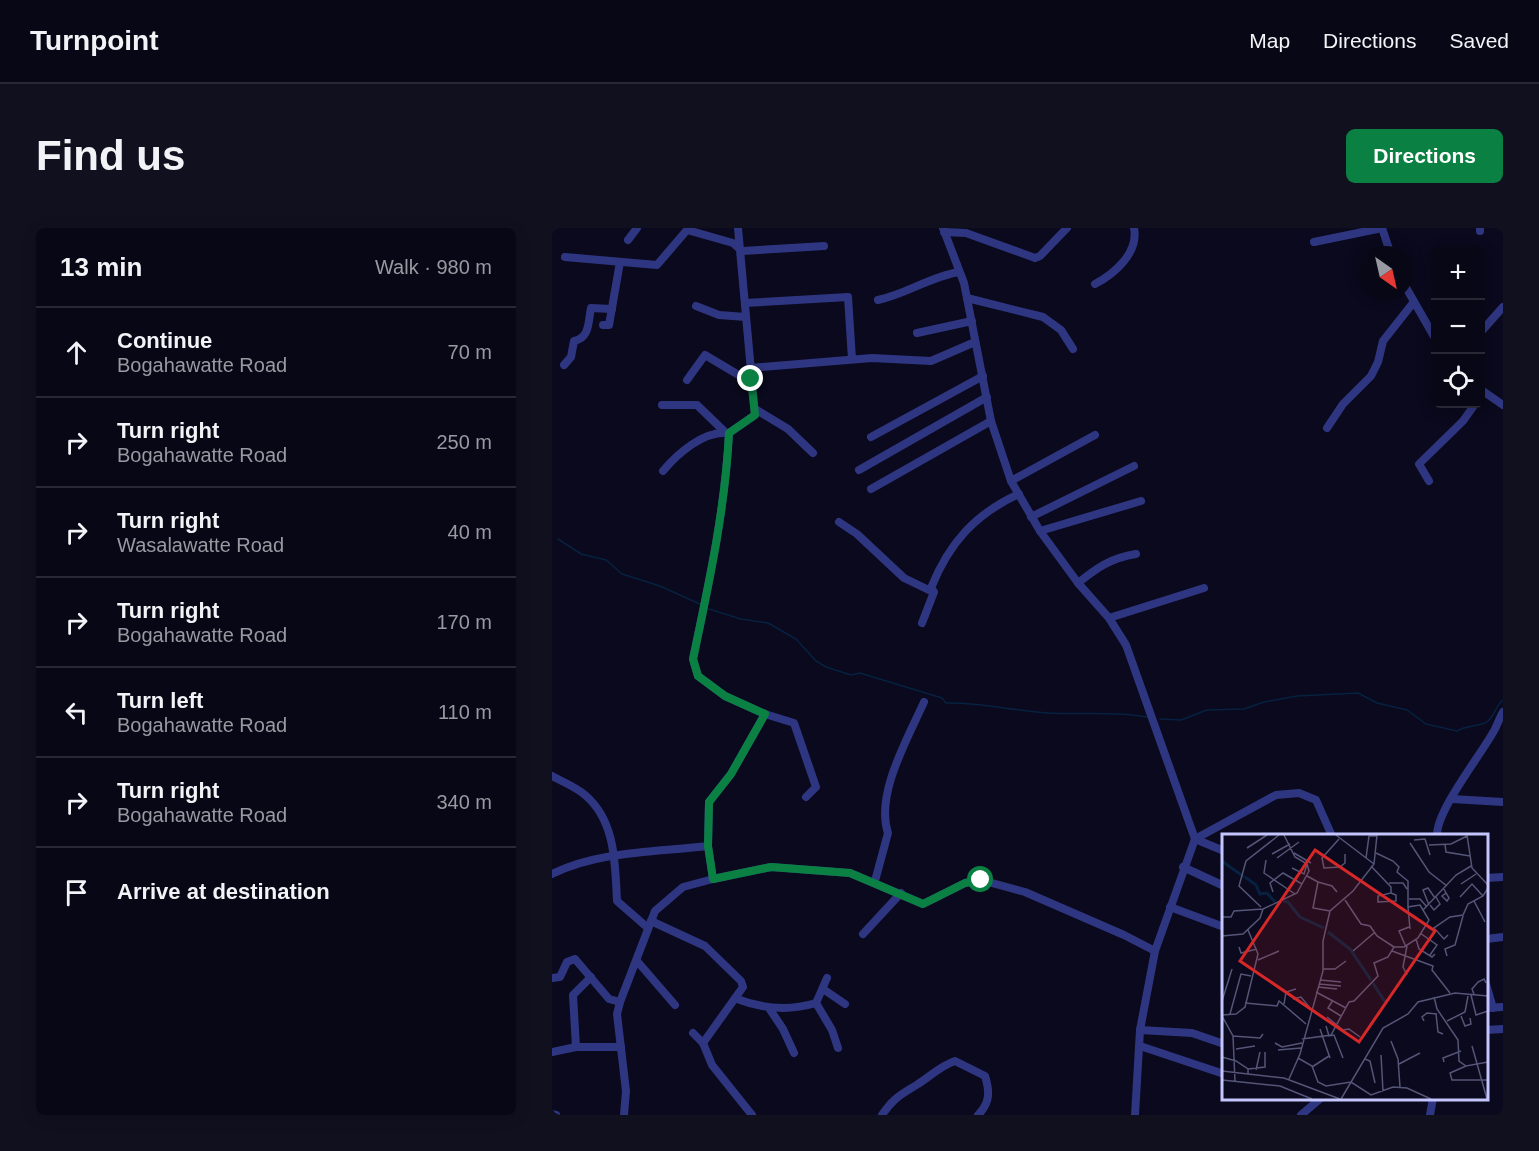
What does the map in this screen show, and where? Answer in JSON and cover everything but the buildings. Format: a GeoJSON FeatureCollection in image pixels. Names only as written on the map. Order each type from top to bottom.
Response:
{"type":"FeatureCollection","features":[{"type":"Feature","properties":{"kind":"street"},"geometry":{"type":"LineString","coordinates":[[628,240],[637,228]]}},
{"type":"Feature","properties":{"kind":"street"},"geometry":{"type":"LineString","coordinates":[[663,471],[677,454],[701,440],[727,432],[755,415],[742,251],[738,228]]}},
{"type":"Feature","properties":{"kind":"street"},"geometry":{"type":"LineString","coordinates":[[1068,228],[1040,256],[1035,258],[966,233],[943,230],[967,298],[991,421],[1011,481],[1040,531],[1078,583],[1109,618],[1126,645],[1195,838],[1155,951],[1140,1030],[1135,1115]]}},
{"type":"Feature","properties":{"kind":"street"},"geometry":{"type":"LineString","coordinates":[[1095,284],[1113,275],[1129,252],[1134,228]]}},
{"type":"Feature","properties":{"kind":"street"},"geometry":{"type":"LineString","coordinates":[[1314,242],[1382,228],[1388,246]]}},
{"type":"Feature","properties":{"kind":"street"},"geometry":{"type":"LineString","coordinates":[[565,257],[657,265],[687,230],[733,243],[742,251],[824,246]]}},
{"type":"Feature","properties":{"kind":"street"},"geometry":{"type":"LineString","coordinates":[[603,325],[609,325],[620,262]]}},
{"type":"Feature","properties":{"kind":"street"},"geometry":{"type":"LineString","coordinates":[[878,300],[916,289],[937,276],[958,272]]}},
{"type":"Feature","properties":{"kind":"street"},"geometry":{"type":"LineString","coordinates":[[745,303],[848,297],[852,359]]}},
{"type":"Feature","properties":{"kind":"street"},"geometry":{"type":"LineString","coordinates":[[967,298],[1042,317],[1061,330],[1073,349]]}},
{"type":"Feature","properties":{"kind":"street"},"geometry":{"type":"LineString","coordinates":[[1412,300],[1431,332]]}},
{"type":"Feature","properties":{"kind":"street"},"geometry":{"type":"LineString","coordinates":[[1327,428],[1342,404],[1371,376],[1378,362],[1383,341],[1413,303]]}},
{"type":"Feature","properties":{"kind":"street"},"geometry":{"type":"LineString","coordinates":[[696,306],[719,315],[746,317]]}},
{"type":"Feature","properties":{"kind":"street"},"geometry":{"type":"LineString","coordinates":[[1485,327],[1503,307]]}},
{"type":"Feature","properties":{"kind":"street"},"geometry":{"type":"LineString","coordinates":[[564,365],[571,357],[574,341],[586,336],[591,308],[612,309]]}},
{"type":"Feature","properties":{"kind":"street"},"geometry":{"type":"LineString","coordinates":[[917,333],[972,321]]}},
{"type":"Feature","properties":{"kind":"street"},"geometry":{"type":"LineString","coordinates":[[750,368],[872,358],[931,362],[975,342]]}},
{"type":"Feature","properties":{"kind":"street"},"geometry":{"type":"LineString","coordinates":[[687,380],[705,355],[742,377],[751,379]]}},
{"type":"Feature","properties":{"kind":"street"},"geometry":{"type":"LineString","coordinates":[[871,437],[983,376]]}},
{"type":"Feature","properties":{"kind":"street"},"geometry":{"type":"LineString","coordinates":[[1485,392],[1503,405]]}},
{"type":"Feature","properties":{"kind":"street"},"geometry":{"type":"LineString","coordinates":[[859,470],[987,397]]}},
{"type":"Feature","properties":{"kind":"street"},"geometry":{"type":"LineString","coordinates":[[662,405],[697,405],[727,432],[727,481],[719,536],[693,659],[698,676],[725,696],[765,714],[794,723],[816,787],[806,796]]}},
{"type":"Feature","properties":{"kind":"street"},"geometry":{"type":"LineString","coordinates":[[1429,481],[1419,464],[1463,421],[1472,408]]}},
{"type":"Feature","properties":{"kind":"street"},"geometry":{"type":"LineString","coordinates":[[755,409],[788,429],[813,453]]}},
{"type":"Feature","properties":{"kind":"street"},"geometry":{"type":"LineString","coordinates":[[871,489],[991,421]]}},
{"type":"Feature","properties":{"kind":"street"},"geometry":{"type":"LineString","coordinates":[[1011,481],[1095,435]]}},
{"type":"Feature","properties":{"kind":"street"},"geometry":{"type":"LineString","coordinates":[[1031,517],[1134,466]]}},
{"type":"Feature","properties":{"kind":"street"},"geometry":{"type":"LineString","coordinates":[[922,623],[934,592],[931,588],[955,541],[973,521],[1019,494]]}},
{"type":"Feature","properties":{"kind":"street"},"geometry":{"type":"LineString","coordinates":[[1040,531],[1141,501]]}},
{"type":"Feature","properties":{"kind":"street"},"geometry":{"type":"LineString","coordinates":[[839,522],[857,534],[904,578],[934,592]]}},
{"type":"Feature","properties":{"kind":"street"},"geometry":{"type":"LineString","coordinates":[[1078,583],[1102,563],[1115,557],[1136,554]]}},
{"type":"Feature","properties":{"kind":"street"},"geometry":{"type":"LineString","coordinates":[[1109,618],[1204,588]]}},
{"type":"Feature","properties":{"kind":"street"},"geometry":{"type":"LineString","coordinates":[[875,881],[888,833],[885,826],[888,785],[924,702]]}},
{"type":"Feature","properties":{"kind":"street"},"geometry":{"type":"LineString","coordinates":[[1437,834],[1437,827],[1473,762],[1499,731],[1503,711]]}},
{"type":"Feature","properties":{"kind":"street"},"geometry":{"type":"LineString","coordinates":[[713,879],[708,846],[709,802],[731,774],[765,714]]}},
{"type":"Feature","properties":{"kind":"street"},"geometry":{"type":"LineString","coordinates":[[552,776],[583,793],[591,801],[609,833],[615,856],[617,902],[649,924],[705,946],[741,981],[743,987],[737,999],[704,1043]]}},
{"type":"Feature","properties":{"kind":"street"},"geometry":{"type":"LineString","coordinates":[[1195,838],[1276,795],[1299,793],[1316,800],[1331,834]]}},
{"type":"Feature","properties":{"kind":"street"},"geometry":{"type":"LineString","coordinates":[[1452,799],[1503,802]]}},
{"type":"Feature","properties":{"kind":"street"},"geometry":{"type":"LineString","coordinates":[[1195,838],[1222,850]]}},
{"type":"Feature","properties":{"kind":"street"},"geometry":{"type":"LineString","coordinates":[[552,874],[567,867],[615,856],[708,846]]}},
{"type":"Feature","properties":{"kind":"street"},"geometry":{"type":"LineString","coordinates":[[624,1115],[626,1091],[617,1014],[620,1002],[637,961],[639,947],[655,911],[682,887],[771,867],[850,873],[875,881],[923,904],[965,883],[981,880],[1025,892],[1155,951]]}},
{"type":"Feature","properties":{"kind":"street"},"geometry":{"type":"LineString","coordinates":[[1184,867],[1222,885]]}},
{"type":"Feature","properties":{"kind":"street"},"geometry":{"type":"LineString","coordinates":[[1488,878],[1503,877]]}},
{"type":"Feature","properties":{"kind":"street"},"geometry":{"type":"LineString","coordinates":[[863,934],[901,893]]}},
{"type":"Feature","properties":{"kind":"street"},"geometry":{"type":"LineString","coordinates":[[1170,907],[1222,926]]}},
{"type":"Feature","properties":{"kind":"street"},"geometry":{"type":"LineString","coordinates":[[1488,939],[1503,937]]}},
{"type":"Feature","properties":{"kind":"street"},"geometry":{"type":"LineString","coordinates":[[552,978],[560,977],[567,962],[572,958],[609,999],[620,1002]]}},
{"type":"Feature","properties":{"kind":"street"},"geometry":{"type":"LineString","coordinates":[[637,961],[675,1005]]}},
{"type":"Feature","properties":{"kind":"street"},"geometry":{"type":"LineString","coordinates":[[576,1047],[573,995],[591,977]]}},
{"type":"Feature","properties":{"kind":"street"},"geometry":{"type":"LineString","coordinates":[[737,999],[769,1008],[804,1007],[816,1003],[827,978]]}},
{"type":"Feature","properties":{"kind":"street"},"geometry":{"type":"LineString","coordinates":[[823,989],[845,1004]]}},
{"type":"Feature","properties":{"kind":"street"},"geometry":{"type":"LineString","coordinates":[[816,1003],[832,1030],[838,1048]]}},
{"type":"Feature","properties":{"kind":"street"},"geometry":{"type":"LineString","coordinates":[[1490,1008],[1503,1007]]}},
{"type":"Feature","properties":{"kind":"street"},"geometry":{"type":"LineString","coordinates":[[769,1008],[783,1029],[794,1053]]}},
{"type":"Feature","properties":{"kind":"street"},"geometry":{"type":"LineString","coordinates":[[1488,1030],[1503,1029]]}},
{"type":"Feature","properties":{"kind":"street"},"geometry":{"type":"LineString","coordinates":[[1140,1030],[1192,1033],[1222,1043]]}},
{"type":"Feature","properties":{"kind":"street"},"geometry":{"type":"LineString","coordinates":[[693,1033],[704,1043],[712,1065],[752,1115]]}},
{"type":"Feature","properties":{"kind":"street"},"geometry":{"type":"LineString","coordinates":[[1140,1046],[1222,1073]]}},
{"type":"Feature","properties":{"kind":"street"},"geometry":{"type":"LineString","coordinates":[[552,1052],[576,1047],[621,1047]]}},
{"type":"Feature","properties":{"kind":"street"},"geometry":{"type":"LineString","coordinates":[[882,1115],[901,1092],[918,1084],[942,1065],[955,1061],[985,1076],[989,1091],[985,1108],[978,1115]]}},
{"type":"Feature","properties":{"kind":"street"},"geometry":{"type":"LineString","coordinates":[[1302,1114],[1319,1100]]}},
{"type":"Feature","properties":{"kind":"street"},"geometry":{"type":"LineString","coordinates":[[1430,1115],[1433,1100]]}},
{"type":"Feature","properties":{"kind":"waterway"},"geometry":{"type":"LineString","coordinates":[[558,539],[581,554],[606,560],[622,574],[660,586],[702,605]]}},
{"type":"Feature","properties":{"kind":"waterway"},"geometry":{"type":"LineString","coordinates":[[709,609],[741,619],[768,623],[796,639],[816,661],[826,667],[851,675],[860,673],[942,698],[946,703],[1048,713],[1147,717]]}},
{"type":"Feature","properties":{"kind":"waterway"},"geometry":{"type":"LineString","coordinates":[[1160,719],[1181,720],[1207,710],[1244,709],[1264,702],[1297,696],[1358,693],[1377,703],[1407,710],[1426,724],[1457,731],[1488,721],[1503,700]]}},
{"type":"Feature","properties":{"kind":"route"},"geometry":{"type":"LineString","coordinates":[[751,379],[755,415],[729,433],[727,481],[719,536],[693,659],[698,676],[725,696],[765,714],[731,774],[709,802],[708,846],[713,879],[771,867],[850,873],[875,881],[923,904],[965,883],[981,880]]}}]}
